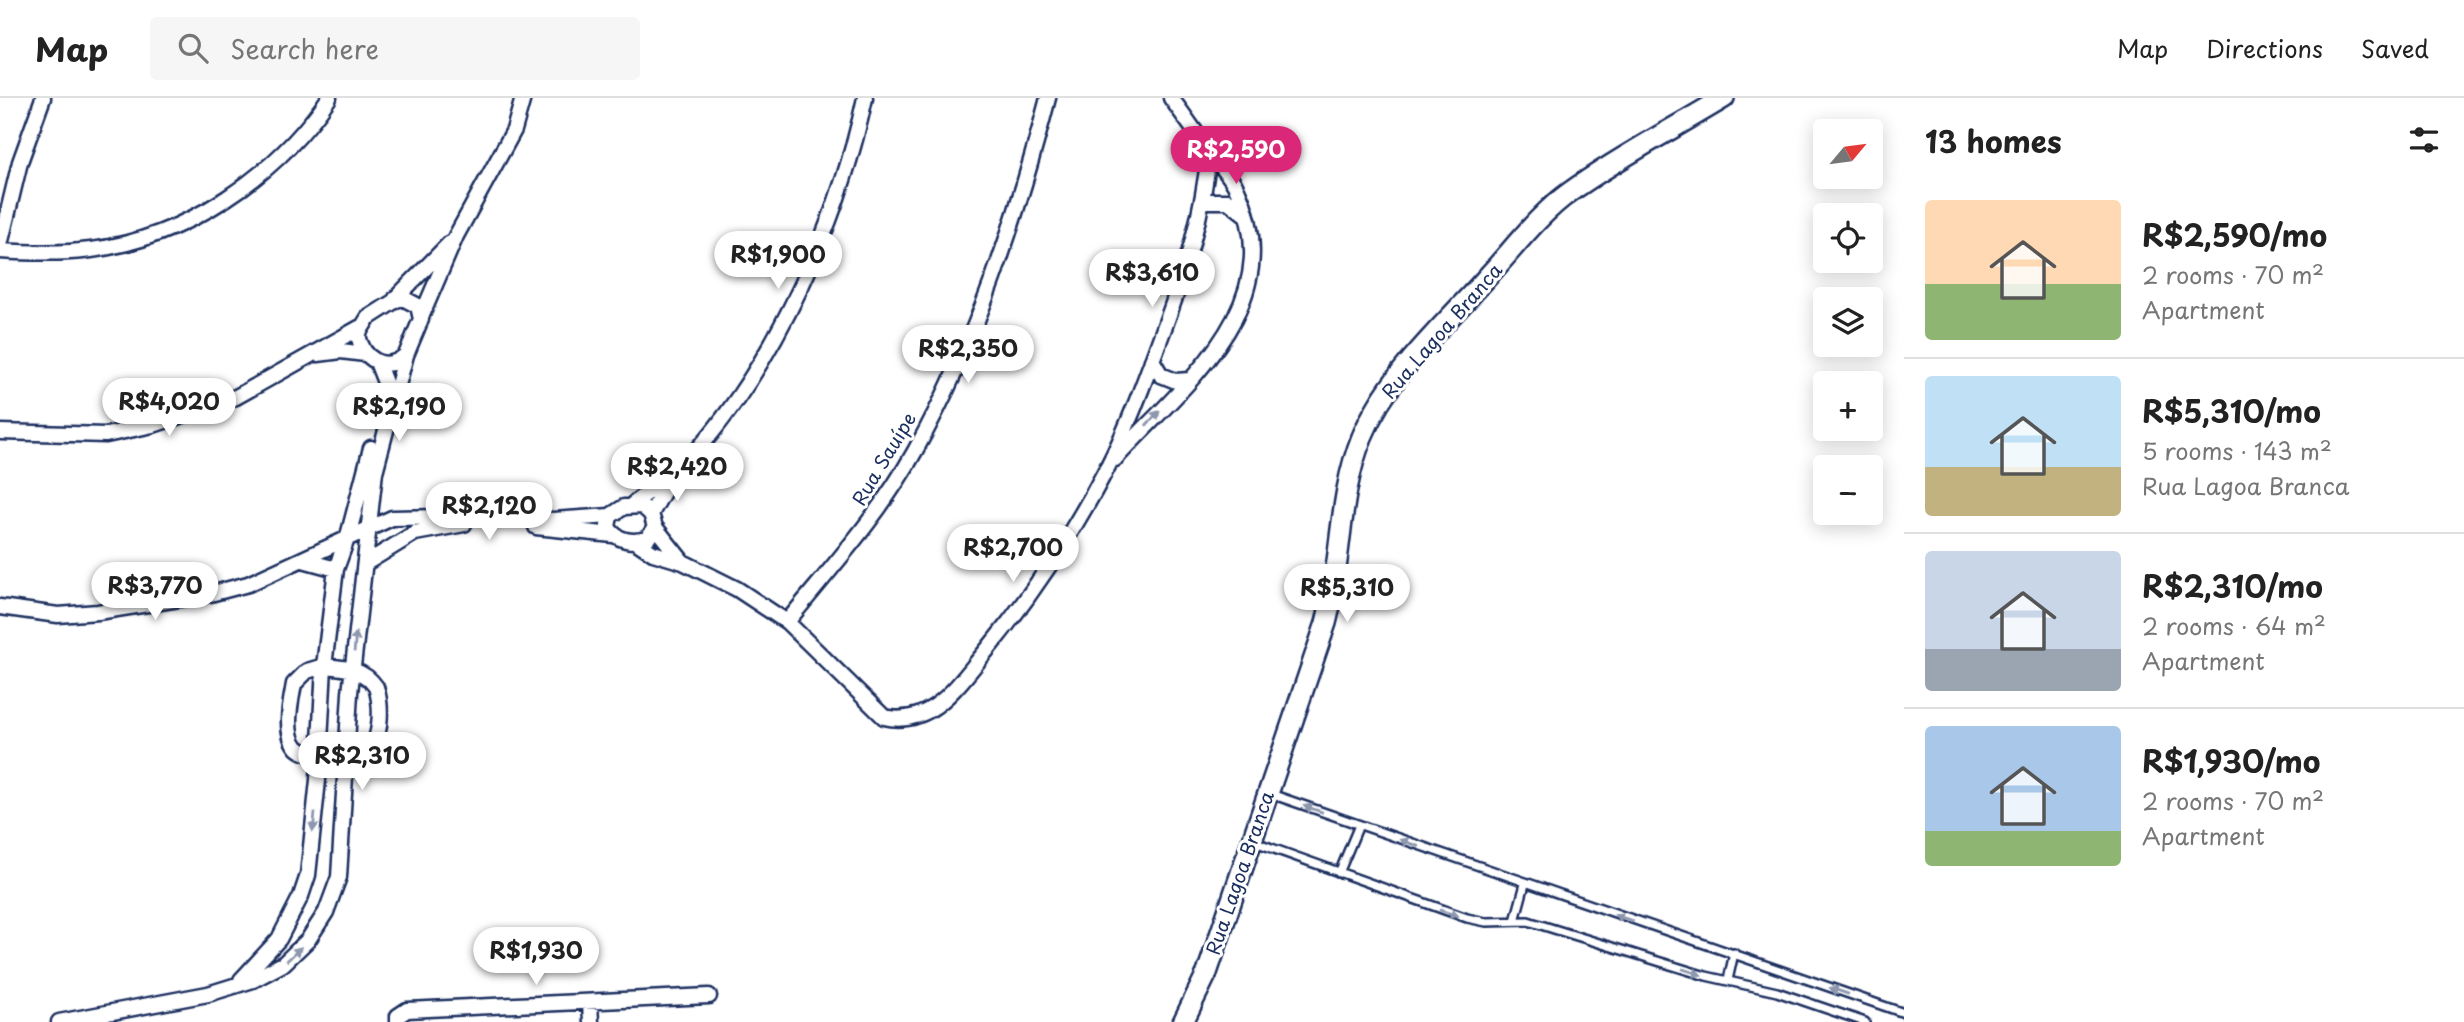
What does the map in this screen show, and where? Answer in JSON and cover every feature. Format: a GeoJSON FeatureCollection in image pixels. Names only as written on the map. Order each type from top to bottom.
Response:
{"type":"FeatureCollection","features":[{"type":"Feature","properties":{"kind":"street"},"geometry":{"type":"LineString","coordinates":[[0,245],[20,162],[43,98]]}},
{"type":"Feature","properties":{"kind":"street"},"geometry":{"type":"LineString","coordinates":[[0,251],[50,254],[94,250],[166,229],[248,184],[285,153],[329,98]]}},
{"type":"Feature","properties":{"kind":"street"},"geometry":{"type":"LineString","coordinates":[[234,986],[279,939],[301,896],[309,868],[324,666],[336,569],[406,355],[456,236],[514,130],[523,98]]}},
{"type":"Feature","properties":{"kind":"street"},"geometry":{"type":"LineString","coordinates":[[0,607],[58,614],[142,607],[248,584],[303,560],[368,526],[403,516],[553,520],[610,516],[632,505],[672,475],[693,454],[744,387],[790,307],[827,220],[865,98]]}},
{"type":"Feature","properties":{"kind":"street","name":"Rua Sauípe"},"geometry":{"type":"LineString","coordinates":[[787,622],[869,522],[914,453],[961,361],[1023,196],[1048,98]]}},
{"type":"Feature","properties":{"kind":"street"},"geometry":{"type":"LineString","coordinates":[[1107,468],[1212,359],[1228,336],[1249,284],[1252,263],[1248,219],[1236,186],[1171,98]]}},
{"type":"Feature","properties":{"kind":"street","name":"Rua Lagoa Branca"},"geometry":{"type":"LineString","coordinates":[[1182,1022],[1207,973],[1326,623],[1333,595],[1349,476],[1362,437],[1379,404],[1406,368],[1548,209],[1593,177],[1724,98]]}},
{"type":"Feature","properties":{"kind":"street"},"geometry":{"type":"LineString","coordinates":[[366,563],[415,533],[444,526],[527,526],[635,541],[653,553],[683,562],[737,589],[787,622],[884,717],[901,721],[932,711],[999,635],[1055,554],[1107,468],[1152,360],[1189,259],[1204,201],[1209,152]]}},
{"type":"Feature","properties":{"kind":"street"},"geometry":{"type":"LineString","coordinates":[[1204,201],[1228,201],[1248,219]]}},
{"type":"Feature","properties":{"kind":"street"},"geometry":{"type":"LineString","coordinates":[[0,432],[106,435],[153,425],[236,397],[359,328],[368,318],[397,298],[456,236]]}},
{"type":"Feature","properties":{"kind":"street"},"geometry":{"type":"LineString","coordinates":[[397,298],[412,302],[422,316]]}},
{"type":"Feature","properties":{"kind":"street"},"geometry":{"type":"LineString","coordinates":[[59,1022],[234,986],[283,964],[308,940],[326,912],[339,877],[352,669],[366,563],[376,445],[387,391],[371,358],[359,341],[359,328]]}},
{"type":"Feature","properties":{"kind":"street"},"geometry":{"type":"LineString","coordinates":[[316,354],[341,351],[394,364],[406,355]]}},
{"type":"Feature","properties":{"kind":"street"},"geometry":{"type":"LineString","coordinates":[[1152,360],[1161,375],[1176,381],[1189,380]]}},
{"type":"Feature","properties":{"kind":"street"},"geometry":{"type":"LineString","coordinates":[[635,541],[648,538],[672,475]]}},
{"type":"Feature","properties":{"kind":"street"},"geometry":{"type":"LineString","coordinates":[[632,505],[642,506],[683,562]]}},
{"type":"Feature","properties":{"kind":"street"},"geometry":{"type":"LineString","coordinates":[[610,516],[608,527],[613,536]]}},
{"type":"Feature","properties":{"kind":"street"},"geometry":{"type":"LineString","coordinates":[[303,560],[336,569]]}},
{"type":"Feature","properties":{"kind":"street"},"geometry":{"type":"LineString","coordinates":[[324,666],[352,669],[367,677],[376,687],[378,732],[372,749],[361,756],[346,758],[319,755],[297,748],[289,727],[294,684],[307,671],[324,666]]}},
{"type":"Feature","properties":{"kind":"street"},"geometry":{"type":"LineString","coordinates":[[398,1022],[398,1016],[407,1010],[709,996]]}},
{"type":"Feature","properties":{"kind":"street"},"geometry":{"type":"LineString","coordinates":[[590,1002],[591,1022]]}},
{"type":"Feature","properties":{"kind":"lane"},"geometry":{"type":"LineString","coordinates":[[1267,793],[1904,1013]]}},
{"type":"Feature","properties":{"kind":"lane"},"geometry":{"type":"LineString","coordinates":[[1339,873],[1359,825]]}},
{"type":"Feature","properties":{"kind":"lane"},"geometry":{"type":"LineString","coordinates":[[1251,841],[1467,918],[1486,922],[1528,921],[1865,1022]]}},
{"type":"Feature","properties":{"kind":"lane"},"geometry":{"type":"LineString","coordinates":[[1515,922],[1525,884]]}},
{"type":"Feature","properties":{"kind":"lane"},"geometry":{"type":"LineString","coordinates":[[1728,979],[1734,953]]}}]}
